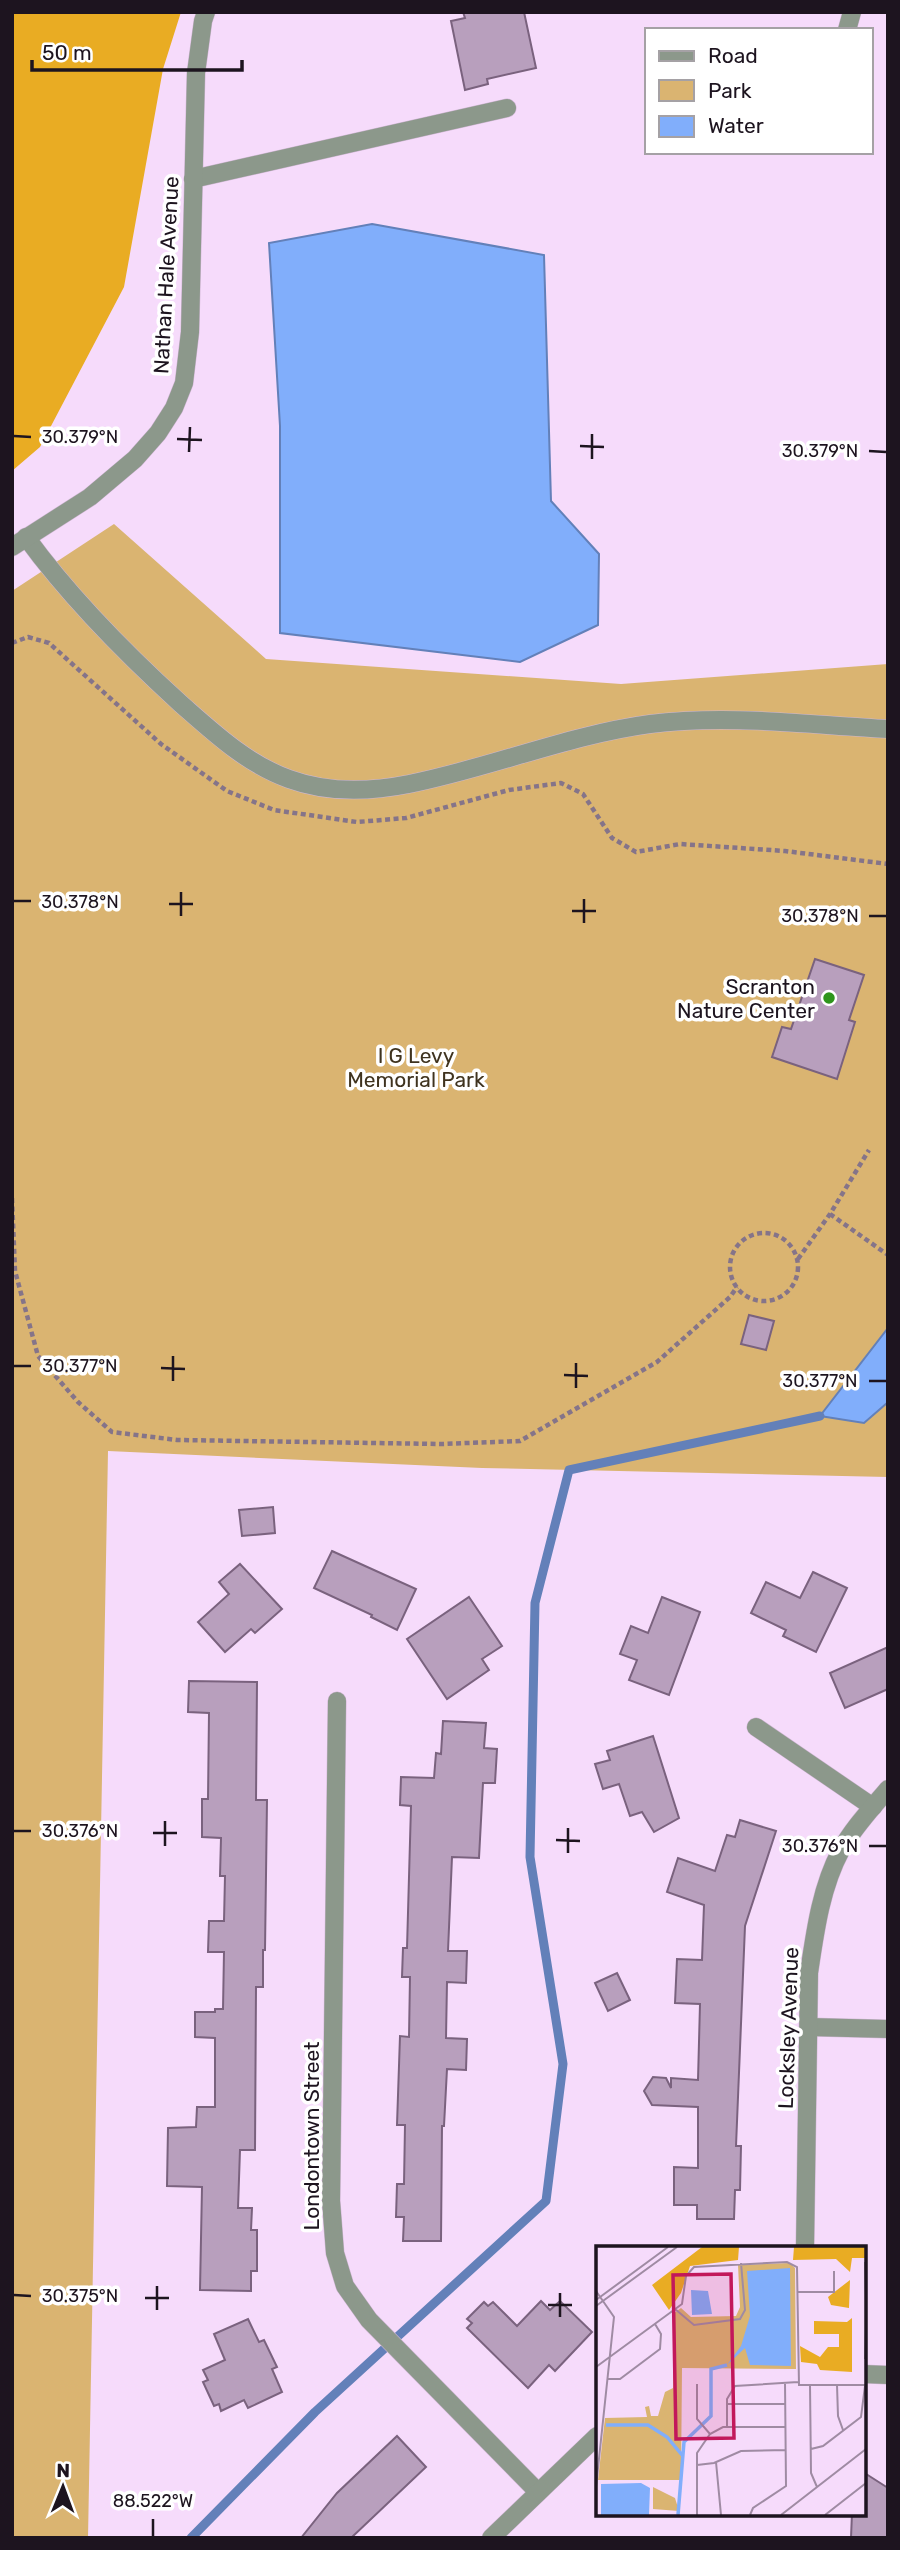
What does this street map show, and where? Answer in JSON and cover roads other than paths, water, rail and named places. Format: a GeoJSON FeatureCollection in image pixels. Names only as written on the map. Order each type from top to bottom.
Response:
{"type":"FeatureCollection","features":[{"type":"Feature","properties":{"kind":"street","name":"Nathan Hale Avenue"},"geometry":{"type":"LineString","coordinates":[[19,542],[90,497],[135,459],[158,433],[174,408],[184,383],[190,332],[196,73],[206,12]]}},
{"type":"Feature","properties":{"kind":"street"},"geometry":{"type":"LineString","coordinates":[[194,179],[508,108]]}},
{"type":"Feature","properties":{"kind":"street"},"geometry":{"type":"LineString","coordinates":[[19,542],[162,687],[221,740],[265,768],[289,779],[320,788],[357,790],[408,784],[607,732],[651,724],[709,720],[888,729]]}},
{"type":"Feature","properties":{"kind":"street","name":"Londontown Street"},"geometry":{"type":"LineString","coordinates":[[337,1702],[331,2188],[335,2253],[345,2286],[369,2320],[538,2492]]}},
{"type":"Feature","properties":{"kind":"street"},"geometry":{"type":"LineString","coordinates":[[756,1727],[873,1807]]}},
{"type":"Feature","properties":{"kind":"street","name":"Locksley Avenue"},"geometry":{"type":"LineString","coordinates":[[805,2246],[810,1962],[830,1875],[842,1848],[888,1789]]}},
{"type":"Feature","properties":{"kind":"street"},"geometry":{"type":"LineString","coordinates":[[809,2027],[888,2029]]}},
{"type":"Feature","properties":{"kind":"street"},"geometry":{"type":"LineString","coordinates":[[865,2374],[888,2375]]}},
{"type":"Feature","properties":{"kind":"street"},"geometry":{"type":"LineString","coordinates":[[491,2538],[596,2437]]}},
{"type":"Feature","properties":{"kind":"water"},"geometry":{"type":"Polygon","coordinates":[[[372,224],[544,255],[551,501],[599,554],[598,625],[520,662],[280,633],[280,426],[269,243],[372,224]]]}},
{"type":"Feature","properties":{"kind":"water"},"geometry":{"type":"Polygon","coordinates":[[[888,1328],[887,1403],[864,1423],[820,1416],[888,1328]]]}},
{"type":"Feature","properties":{"kind":"waterway"},"geometry":{"type":"LineString","coordinates":[[191,2538],[315,2412],[546,2201],[563,2064],[530,1857],[535,1603],[569,1470],[820,1416]]}},
{"type":"Feature","properties":{"kind":"place","name":"Scranton Nature Center"},"geometry":{"type":"Point","coordinates":[829,998]}},
{"type":"Feature","properties":{"kind":"park label","name":"I G Levy Memorial Park"},"geometry":{"type":"Point","coordinates":[416,1067]}}]}
